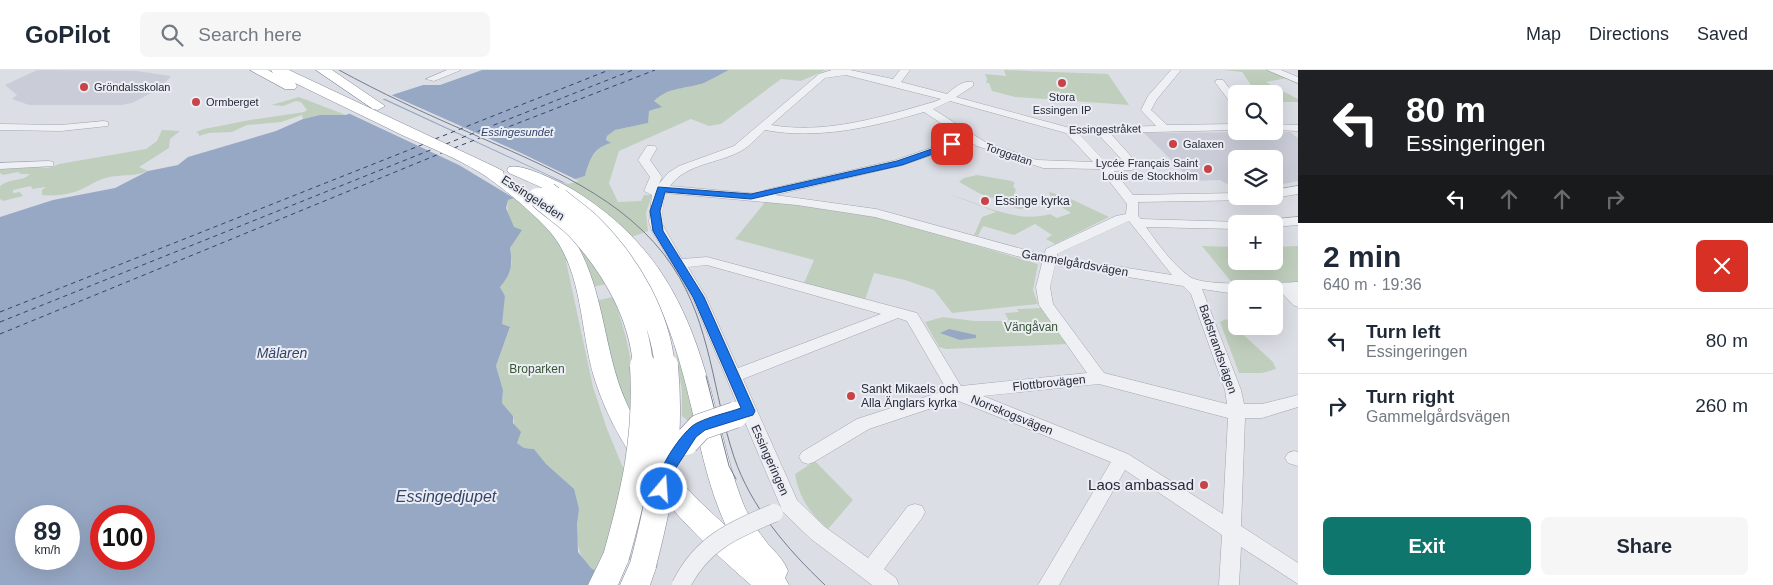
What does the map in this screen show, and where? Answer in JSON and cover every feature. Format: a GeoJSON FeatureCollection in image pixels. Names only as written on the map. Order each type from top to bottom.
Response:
{"type":"FeatureCollection","features":[{"type":"Feature","properties":{"kind":"highway"},"geometry":{"type":"LineString","coordinates":[[256,70],[327,88],[323,70]]}},
{"type":"Feature","properties":{"kind":"highway","name":"Essingeleden"},"geometry":{"type":"LineString","coordinates":[[278,70],[380,107],[515,170],[549,190],[586,217],[622,258],[640,286],[653,315],[666,367],[669,406],[666,473],[656,522],[635,585]]}},
{"type":"Feature","properties":{"kind":"highway","name":"Essingeleden"},"geometry":{"type":"LineString","coordinates":[[299,70],[364,111],[485,168],[536,196],[570,223],[606,263],[622,290],[634,319],[644,369],[647,411],[645,439],[630,513],[616,556],[603,585]]}},
{"type":"Feature","properties":{"kind":"highway"},"geometry":{"type":"LineString","coordinates":[[485,168],[506,187],[535,207],[561,233],[572,254],[614,399],[629,433],[652,467],[682,503],[774,585]]}},
{"type":"Feature","properties":{"kind":"highway"},"geometry":{"type":"LineString","coordinates":[[515,170],[556,186],[601,216],[629,241],[652,270],[669,298],[687,344],[727,501],[749,542],[785,585]]}},
{"type":"Feature","properties":{"kind":"highway"},"geometry":{"type":"LineString","coordinates":[[666,473],[692,434],[700,427],[742,413]]}},
{"type":"Feature","properties":{"kind":"street"},"geometry":{"type":"LineString","coordinates":[[429,73],[456,70]]}},
{"type":"Feature","properties":{"kind":"street"},"geometry":{"type":"LineString","coordinates":[[651,148],[644,160],[656,177],[650,190],[660,190],[667,180],[682,168],[734,150],[765,127],[807,88],[827,74],[846,72],[895,83],[905,70]]}},
{"type":"Feature","properties":{"kind":"street"},"geometry":{"type":"LineString","coordinates":[[1164,128],[1146,110],[1152,98],[1176,70]]}},
{"type":"Feature","properties":{"kind":"street"},"geometry":{"type":"LineString","coordinates":[[1272,70],[1298,80]]}},
{"type":"Feature","properties":{"kind":"street"},"geometry":{"type":"LineString","coordinates":[[1220,82],[1228,92]]}},
{"type":"Feature","properties":{"kind":"street","name":"Essingestråket"},"geometry":{"type":"LineString","coordinates":[[895,83],[1070,131],[1228,127]]}},
{"type":"Feature","properties":{"kind":"street"},"geometry":{"type":"LineString","coordinates":[[765,127],[809,130],[856,126],[942,103],[963,85],[970,84]]}},
{"type":"Feature","properties":{"kind":"street","name":"Torggatan"},"geometry":{"type":"LineString","coordinates":[[924,108],[981,144],[1042,165],[1128,168],[1133,165],[1100,129]]}},
{"type":"Feature","properties":{"kind":"street"},"geometry":{"type":"LineString","coordinates":[[0,127],[61,128],[104,124]]}},
{"type":"Feature","properties":{"kind":"street"},"geometry":{"type":"LineString","coordinates":[[1283,127],[1298,128]]}},
{"type":"Feature","properties":{"kind":"street"},"geometry":{"type":"LineString","coordinates":[[1070,131],[1104,167],[1130,199],[1133,204],[1135,220]]}},
{"type":"Feature","properties":{"kind":"street"},"geometry":{"type":"LineString","coordinates":[[751,197],[899,163],[970,138]]}},
{"type":"Feature","properties":{"kind":"street"},"geometry":{"type":"LineString","coordinates":[[0,166],[49,164]]}},
{"type":"Feature","properties":{"kind":"street"},"geometry":{"type":"LineString","coordinates":[[792,187],[797,201]]}},
{"type":"Feature","properties":{"kind":"street","name":"Gammelgårdsvägen"},"geometry":{"type":"LineString","coordinates":[[660,190],[797,201],[876,212],[1030,257],[1237,288],[1291,287]]}},
{"type":"Feature","properties":{"kind":"street","name":"Essingeringen"},"geometry":{"type":"LineString","coordinates":[[660,190],[655,211],[655,222],[662,239],[680,264],[699,297],[734,376],[742,413],[782,509],[889,585]]}},
{"type":"Feature","properties":{"kind":"street"},"geometry":{"type":"LineString","coordinates":[[1283,192],[1298,190]]}},
{"type":"Feature","properties":{"kind":"street"},"geometry":{"type":"LineString","coordinates":[[1130,199],[1228,197]]}},
{"type":"Feature","properties":{"kind":"street"},"geometry":{"type":"LineString","coordinates":[[1099,378],[1046,305],[1043,287],[1051,252],[1120,219],[1228,225]]}},
{"type":"Feature","properties":{"kind":"street","name":"Badstrandsvägen"},"geometry":{"type":"LineString","coordinates":[[1135,220],[1167,262],[1197,292],[1204,306],[1233,390],[1237,412],[1229,585]]}},
{"type":"Feature","properties":{"kind":"street"},"geometry":{"type":"LineString","coordinates":[[1283,222],[1298,220]]}},
{"type":"Feature","properties":{"kind":"street","name":"Norrskogsvägen"},"geometry":{"type":"LineString","coordinates":[[680,264],[707,260],[912,317],[957,393],[1122,459],[1298,574]]}},
{"type":"Feature","properties":{"kind":"street"},"geometry":{"type":"LineString","coordinates":[[1291,287],[1298,302]]}},
{"type":"Feature","properties":{"kind":"street"},"geometry":{"type":"LineString","coordinates":[[734,376],[897,313]]}},
{"type":"Feature","properties":{"kind":"street","name":"Flottbrovägen"},"geometry":{"type":"LineString","coordinates":[[808,457],[863,424],[957,393],[1099,378],[1194,405],[1237,412],[1262,411],[1298,401]]}},
{"type":"Feature","properties":{"kind":"street"},"geometry":{"type":"LineString","coordinates":[[1048,585],[1122,459]]}},
{"type":"Feature","properties":{"kind":"street"},"geometry":{"type":"LineString","coordinates":[[681,585],[694,562],[717,539],[736,528],[782,509]]}},
{"type":"Feature","properties":{"kind":"street"},"geometry":{"type":"LineString","coordinates":[[870,571],[915,512]]}},
{"type":"Feature","properties":{"kind":"shaded area","name":"Gröndalsskolan"},"geometry":{"type":"Polygon","coordinates":[[[37,70],[137,71],[171,76],[159,89],[132,103],[122,105],[29,105],[12,99],[17,95],[5,85],[37,70]]]}},
{"type":"Feature","properties":{"kind":"shaded area","name":"Lycée Français Saint Louis de Stockholm"},"geometry":{"type":"Polygon","coordinates":[[[1228,132],[1228,140],[1283,140],[1283,132],[1290,132],[1298,138],[1298,181],[1283,184],[1283,150],[1228,150],[1228,184],[1220,180],[1192,181],[1144,133],[1228,132]]]}},
{"type":"Feature","properties":{"kind":"green space","name":"Broparken"},"geometry":{"type":"Polygon","coordinates":[[[729,70],[826,70],[801,81],[781,79],[721,124],[709,126],[691,119],[619,151],[609,183],[618,202],[641,201],[644,195],[652,195],[646,213],[648,231],[588,253],[607,284],[591,287],[581,256],[566,261],[593,387],[607,429],[626,475],[603,553],[595,571],[588,565],[579,551],[577,526],[579,509],[534,449],[524,448],[517,443],[513,416],[502,403],[503,390],[496,366],[510,328],[501,324],[505,296],[500,287],[512,263],[510,248],[514,236],[507,207],[508,200],[585,176],[588,161],[606,141],[607,136],[615,130],[647,123],[649,111],[657,109],[653,101],[659,96],[670,90],[701,84],[729,70]]]}},
{"type":"Feature","properties":{"kind":"green space","name":"Stora Essingen IP"},"geometry":{"type":"Polygon","coordinates":[[[1004,70],[1108,74],[1129,105],[1015,97],[992,91],[989,83],[986,83],[985,74],[1006,76],[1004,70]]]}},
{"type":"Feature","properties":{"kind":"green space"},"geometry":{"type":"Polygon","coordinates":[[[1223,70],[1268,70],[1287,78],[1266,82],[1272,85],[1251,85],[1242,72],[1223,70]]]}},
{"type":"Feature","properties":{"kind":"green space"},"geometry":{"type":"Polygon","coordinates":[[[1283,91],[1298,99],[1298,102],[1283,102],[1283,91]]]}},
{"type":"Feature","properties":{"kind":"green space"},"geometry":{"type":"Polygon","coordinates":[[[299,97],[346,115],[320,115],[303,119],[302,115],[281,122],[247,125],[232,132],[209,133],[199,136],[196,132],[250,120],[304,112],[307,110],[301,102],[296,101],[283,106],[271,105],[299,97]]]}},
{"type":"Feature","properties":{"kind":"green space"},"geometry":{"type":"Polygon","coordinates":[[[162,130],[180,131],[170,139],[169,148],[139,167],[148,171],[106,178],[74,192],[52,196],[42,195],[42,190],[46,187],[32,189],[31,186],[13,190],[13,193],[20,192],[23,196],[3,201],[0,199],[0,186],[30,174],[18,172],[3,175],[0,173],[0,168],[33,166],[48,168],[59,164],[146,149],[157,141],[162,130]]]}},
{"type":"Feature","properties":{"kind":"green space"},"geometry":{"type":"Polygon","coordinates":[[[977,175],[1012,181],[1015,183],[1013,186],[1016,190],[1014,195],[1022,196],[1037,206],[1019,209],[1004,204],[1009,201],[1005,198],[987,197],[959,182],[964,178],[977,175]]]}},
{"type":"Feature","properties":{"kind":"green space"},"geometry":{"type":"Polygon","coordinates":[[[1049,192],[1067,197],[1109,217],[1055,244],[1046,239],[1052,235],[1035,224],[1014,235],[983,226],[978,236],[974,235],[982,217],[996,212],[949,194],[1012,215],[1037,216],[1050,214],[1057,218],[1071,213],[1052,201],[1049,192]]]}},
{"type":"Feature","properties":{"kind":"green space"},"geometry":{"type":"Polygon","coordinates":[[[766,201],[873,215],[1038,264],[1033,290],[1038,304],[952,313],[934,290],[905,280],[874,273],[865,300],[804,283],[814,260],[735,239],[766,201]]]}},
{"type":"Feature","properties":{"kind":"green space"},"geometry":{"type":"Polygon","coordinates":[[[1202,246],[1228,247],[1228,270],[1283,270],[1283,247],[1298,246],[1298,284],[1283,284],[1283,280],[1230,280],[1202,246]]]}},
{"type":"Feature","properties":{"kind":"green space"},"geometry":{"type":"Polygon","coordinates":[[[613,297],[626,337],[633,378],[635,406],[627,415],[594,301],[613,297]]]}},
{"type":"Feature","properties":{"kind":"green space","name":"Vängåvan"},"geometry":{"type":"Polygon","coordinates":[[[1041,308],[1068,344],[946,349],[939,347],[925,322],[943,317],[974,321],[1009,321],[1005,313],[1019,312],[1017,309],[1041,308]]]}},
{"type":"Feature","properties":{"kind":"green space"},"geometry":{"type":"Polygon","coordinates":[[[1226,319],[1228,321],[1228,335],[1243,335],[1273,362],[1276,369],[1262,373],[1239,373],[1220,322],[1226,319]]]}},
{"type":"Feature","properties":{"kind":"green space"},"geometry":{"type":"Polygon","coordinates":[[[675,347],[703,419],[689,422],[682,416],[682,391],[675,347]]]}},
{"type":"Feature","properties":{"kind":"green space"},"geometry":{"type":"Polygon","coordinates":[[[815,461],[853,500],[828,529],[802,498],[795,474],[815,461]]]}},
{"type":"Feature","properties":{"kind":"water","name":"Mälaren"},"geometry":{"type":"Polygon","coordinates":[[[482,70],[729,70],[701,84],[671,91],[659,96],[654,101],[662,107],[649,111],[648,123],[615,130],[607,136],[606,140],[611,143],[596,151],[588,165],[585,176],[508,200],[506,208],[514,227],[522,230],[510,248],[510,269],[507,278],[500,287],[505,296],[502,324],[510,327],[496,366],[503,390],[502,403],[513,416],[513,423],[521,432],[517,443],[524,448],[534,449],[546,464],[574,489],[579,509],[577,525],[578,552],[591,568],[617,585],[0,585],[0,217],[53,200],[115,188],[148,171],[178,165],[188,157],[276,131],[303,119],[320,115],[346,115],[395,94],[423,85],[440,85],[482,70]]]}},
{"type":"Feature","properties":{"kind":"water"},"geometry":{"type":"Polygon","coordinates":[[[949,329],[976,335],[976,338],[960,340],[940,333],[949,329]]]}},
{"type":"Feature","properties":{"kind":"pier"},"geometry":{"type":"Polygon","coordinates":[[[389,94],[579,181],[568,184],[381,97],[389,94]]]}},
{"type":"Feature","properties":{"kind":"pier"},"geometry":{"type":"Polygon","coordinates":[[[380,98],[563,183],[517,200],[459,165],[346,112],[380,98]]]}},
{"type":"Feature","properties":{"kind":"ferry route"},"geometry":{"type":"LineString","coordinates":[[435,139],[609,70]]}},
{"type":"Feature","properties":{"kind":"ferry route"},"geometry":{"type":"LineString","coordinates":[[446,144],[633,70]]}},
{"type":"Feature","properties":{"kind":"ferry route"},"geometry":{"type":"LineString","coordinates":[[454,148],[655,70]]}},
{"type":"Feature","properties":{"kind":"ferry route"},"geometry":{"type":"LineString","coordinates":[[0,312],[424,144]]}},
{"type":"Feature","properties":{"kind":"ferry route"},"geometry":{"type":"LineString","coordinates":[[0,322],[433,149]]}},
{"type":"Feature","properties":{"kind":"ferry route"},"geometry":{"type":"LineString","coordinates":[[0,334],[444,152]]}},
{"type":"Feature","properties":{"kind":"tram line"},"geometry":{"type":"LineString","coordinates":[[339,70],[435,118],[525,157],[581,186],[607,202],[632,221],[654,242],[673,267],[686,289],[696,312],[710,360],[727,433],[741,475],[760,510],[784,542],[825,585]]}},
{"type":"Feature","properties":{"kind":"tram line"},"geometry":{"type":"LineString","coordinates":[[706,376],[729,466],[736,479]]}},
{"type":"Feature","properties":{"kind":"place","name":"Stora Essingen IP"},"geometry":{"type":"Point","coordinates":[1062,83]}},
{"type":"Feature","properties":{"kind":"place","name":"Gröndalsskolan"},"geometry":{"type":"Point","coordinates":[84,87]}},
{"type":"Feature","properties":{"kind":"place","name":"Ormberget"},"geometry":{"type":"Point","coordinates":[196,102]}},
{"type":"Feature","properties":{"kind":"place","name":"Galaxen"},"geometry":{"type":"Point","coordinates":[1173,144]}},
{"type":"Feature","properties":{"kind":"place","name":"Lycée Français Saint Louis de Stockholm"},"geometry":{"type":"Point","coordinates":[1208,169]}},
{"type":"Feature","properties":{"kind":"place","name":"Essinge kyrka"},"geometry":{"type":"Point","coordinates":[985,201]}},
{"type":"Feature","properties":{"kind":"place","name":"Sankt Mikaels och Alla Änglars kyrka"},"geometry":{"type":"Point","coordinates":[851,396]}},
{"type":"Feature","properties":{"kind":"place","name":"Laos ambassad"},"geometry":{"type":"Point","coordinates":[1204,485]}},
{"type":"Feature","properties":{"kind":"route"},"geometry":{"type":"LineString","coordinates":[[662,489],[666,473],[692,434],[700,427],[749,411],[699,297],[658,231],[655,222],[655,211],[659,192],[662,189],[751,197],[899,163],[952,144]]}},
{"type":"Feature","properties":{"kind":"water label","name":"Essingesundet"},"geometry":{"type":"Point","coordinates":[517,132]}},
{"type":"Feature","properties":{"kind":"water label","name":"Essingedjupet"},"geometry":{"type":"Point","coordinates":[446,496]}}]}
